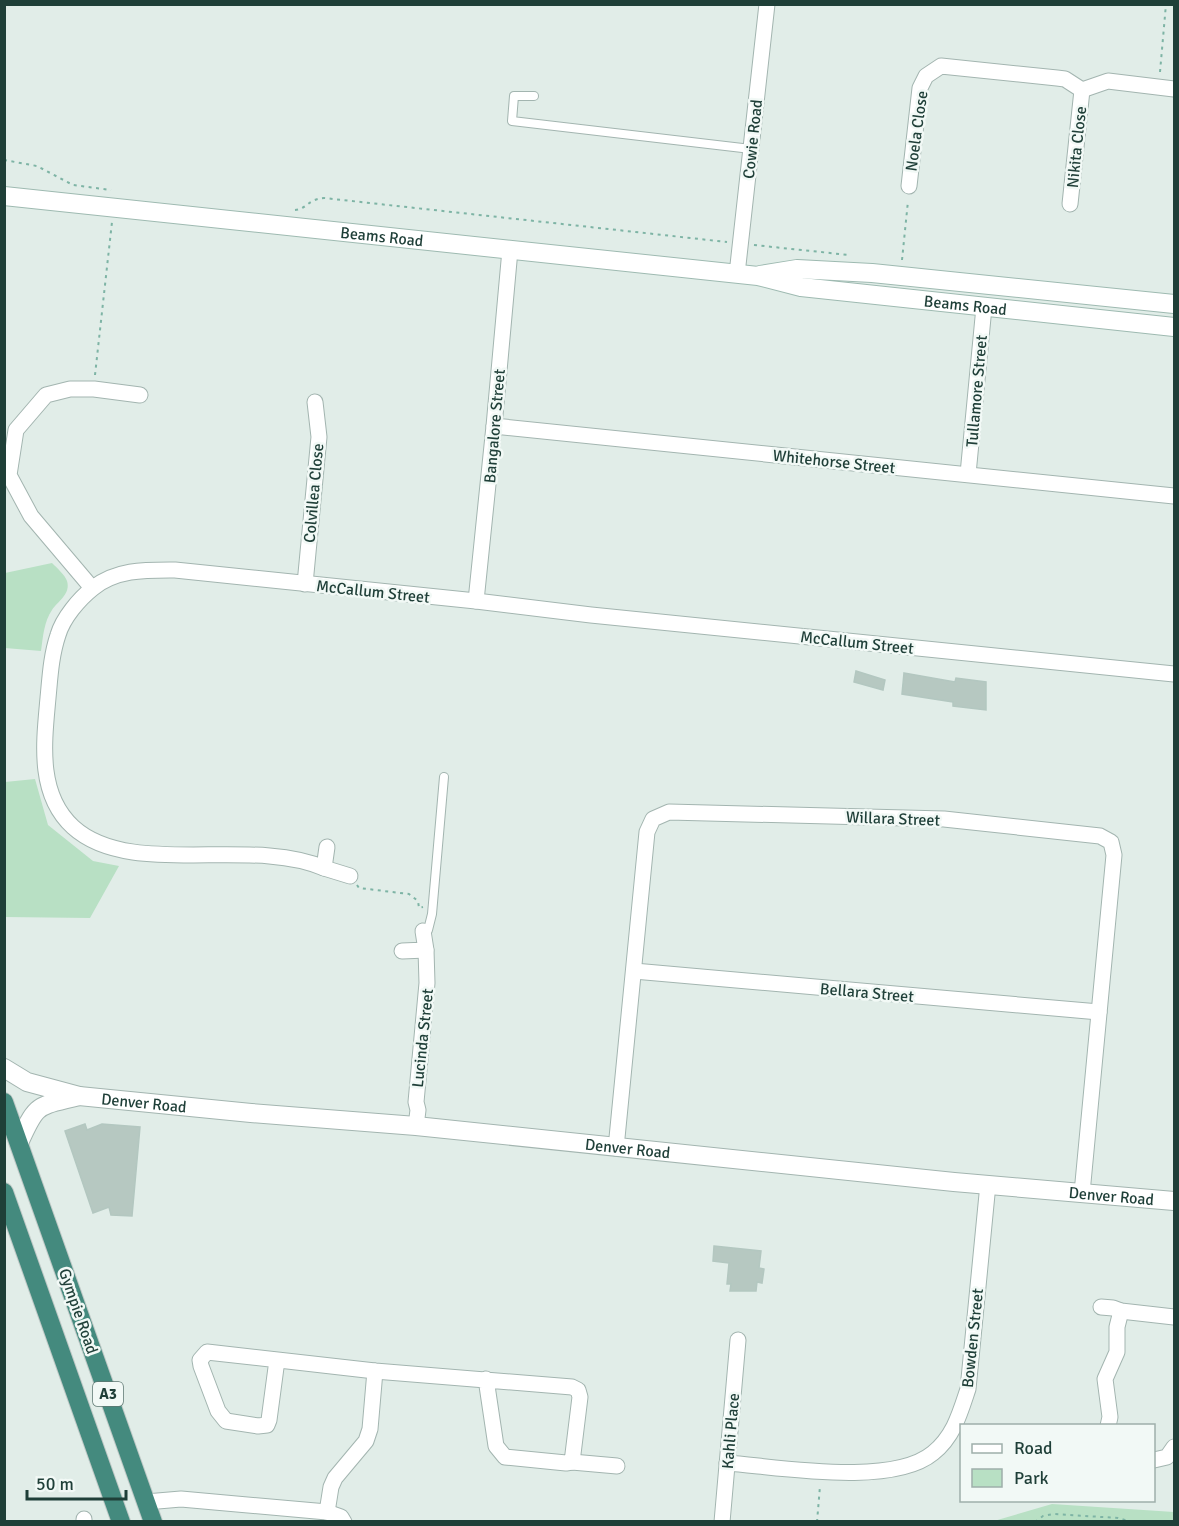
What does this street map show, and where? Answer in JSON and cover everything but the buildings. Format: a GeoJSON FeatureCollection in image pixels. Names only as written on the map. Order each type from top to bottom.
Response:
{"type":"FeatureCollection","features":[{"type":"Feature","properties":{"kind":"highway","name":"Gympie Road"},"geometry":{"type":"LineString","coordinates":[[4,1102],[153,1521]]}},
{"type":"Feature","properties":{"kind":"highway","name":"Gympie Road"},"geometry":{"type":"LineString","coordinates":[[4,1192],[121,1521]]}},
{"type":"Feature","properties":{"kind":"highway"},"geometry":{"type":"LineString","coordinates":[[34,1276],[63,1266]]}},
{"type":"Feature","properties":{"kind":"main road","name":"Beams Road"},"geometry":{"type":"LineString","coordinates":[[4,196],[117,200],[510,250],[758,276],[801,287],[1174,327]]}},
{"type":"Feature","properties":{"kind":"main road","name":"Beams Road"},"geometry":{"type":"LineString","coordinates":[[758,276],[797,269],[861,272],[1174,304]]}},
{"type":"Feature","properties":{"kind":"main road","name":"Denver Road"},"geometry":{"type":"LineString","coordinates":[[4,1068],[27,1082],[79,1096],[416,1126],[616,1148],[1174,1201]]}},
{"type":"Feature","properties":{"kind":"main road","name":"Denver Road"},"geometry":{"type":"LineString","coordinates":[[19,1143],[37,1109],[46,1104],[79,1096]]}},
{"type":"Feature","properties":{"kind":"street","name":"Cowie Road"},"geometry":{"type":"LineString","coordinates":[[737,274],[767,4]]}},
{"type":"Feature","properties":{"kind":"street","name":"Noela Close"},"geometry":{"type":"LineString","coordinates":[[909,186],[920,88],[926,76],[941,66],[1065,79],[1082,90]]}},
{"type":"Feature","properties":{"kind":"street"},"geometry":{"type":"LineString","coordinates":[[1082,90],[1108,81],[1174,89]]}},
{"type":"Feature","properties":{"kind":"street","name":"Nikita Close"},"geometry":{"type":"LineString","coordinates":[[1070,204],[1082,90]]}},
{"type":"Feature","properties":{"kind":"street","name":"Bangalore Street"},"geometry":{"type":"LineString","coordinates":[[476,601],[510,250]]}},
{"type":"Feature","properties":{"kind":"street","name":"Tullamore Street"},"geometry":{"type":"LineString","coordinates":[[968,474],[984,307]]}},
{"type":"Feature","properties":{"kind":"street"},"geometry":{"type":"LineString","coordinates":[[92,588],[31,516],[9,475],[16,430],[46,395],[70,389],[94,389],[140,395]]}},
{"type":"Feature","properties":{"kind":"street","name":"Colvillea Close"},"geometry":{"type":"LineString","coordinates":[[305,584],[319,437],[315,402]]}},
{"type":"Feature","properties":{"kind":"street","name":"Whitehorse Street"},"geometry":{"type":"LineString","coordinates":[[494,426],[1174,496]]}},
{"type":"Feature","properties":{"kind":"street","name":"McCallum Street"},"geometry":{"type":"LineString","coordinates":[[350,876],[309,861],[279,856],[123,852],[92,841],[72,827],[59,810],[50,792],[44,759],[51,664],[58,634],[67,616],[92,588],[115,575],[143,570],[175,570],[1174,674]]}},
{"type":"Feature","properties":{"kind":"street","name":"Willara Street"},"geometry":{"type":"LineString","coordinates":[[616,1148],[647,832],[653,819],[669,812],[944,819],[1100,836],[1111,842],[1114,855],[1082,1193]]}},
{"type":"Feature","properties":{"kind":"street"},"geometry":{"type":"LineString","coordinates":[[324,868],[327,847]]}},
{"type":"Feature","properties":{"kind":"street","name":"Lucinda Street"},"geometry":{"type":"LineString","coordinates":[[416,1126],[418,1110],[416,1102],[428,983],[426,925]]}},
{"type":"Feature","properties":{"kind":"street"},"geometry":{"type":"LineString","coordinates":[[402,951],[426,950]]}},
{"type":"Feature","properties":{"kind":"street","name":"Bellara Street"},"geometry":{"type":"LineString","coordinates":[[634,971],[1099,1012]]}},
{"type":"Feature","properties":{"kind":"street","name":"Bowden Street"},"geometry":{"type":"LineString","coordinates":[[727,1463],[822,1471],[878,1472],[906,1467],[932,1454],[948,1437],[958,1421],[968,1389],[988,1184]]}},
{"type":"Feature","properties":{"kind":"street"},"geometry":{"type":"LineString","coordinates":[[1101,1306],[1121,1311],[1174,1317]]}},
{"type":"Feature","properties":{"kind":"street"},"geometry":{"type":"LineString","coordinates":[[1108,1424],[1110,1417],[1106,1379],[1116,1352],[1117,1327],[1121,1311]]}},
{"type":"Feature","properties":{"kind":"street","name":"Kahli Place"},"geometry":{"type":"LineString","coordinates":[[722,1521],[738,1340]]}},
{"type":"Feature","properties":{"kind":"street"},"geometry":{"type":"LineString","coordinates":[[277,1360],[267,1425],[258,1426],[226,1421],[218,1411],[201,1366],[200,1360],[207,1352],[375,1371],[572,1387],[578,1390],[580,1397],[572,1462]]}},
{"type":"Feature","properties":{"kind":"street"},"geometry":{"type":"LineString","coordinates":[[327,1512],[331,1487],[335,1478],[366,1441],[370,1429],[375,1371]]}},
{"type":"Feature","properties":{"kind":"street"},"geometry":{"type":"LineString","coordinates":[[486,1379],[495,1446],[504,1456],[617,1467]]}},
{"type":"Feature","properties":{"kind":"street"},"geometry":{"type":"LineString","coordinates":[[1155,1460],[1167,1457],[1174,1447]]}},
{"type":"Feature","properties":{"kind":"street"},"geometry":{"type":"LineString","coordinates":[[146,1502],[181,1499],[327,1512],[341,1517],[344,1521]]}},
{"type":"Feature","properties":{"kind":"lane"},"geometry":{"type":"LineString","coordinates":[[534,96],[514,96],[512,121],[751,149]]}},
{"type":"Feature","properties":{"kind":"lane"},"geometry":{"type":"LineString","coordinates":[[426,925],[444,777]]}},
{"type":"Feature","properties":{"kind":"path"},"geometry":{"type":"LineString","coordinates":[[1158,87],[1167,4]]}},
{"type":"Feature","properties":{"kind":"path"},"geometry":{"type":"LineString","coordinates":[[4,160],[37,166],[73,185],[117,200],[94,389]]}},
{"type":"Feature","properties":{"kind":"path"},"geometry":{"type":"LineString","coordinates":[[902,260],[909,186]]}},
{"type":"Feature","properties":{"kind":"path"},"geometry":{"type":"LineString","coordinates":[[288,209],[299,210],[315,198],[324,198],[854,255]]}},
{"type":"Feature","properties":{"kind":"path"},"geometry":{"type":"LineString","coordinates":[[350,876],[359,888],[409,894],[414,897],[418,901],[418,906],[423,907],[426,925]]}},
{"type":"Feature","properties":{"kind":"path"},"geometry":{"type":"LineString","coordinates":[[817,1521],[822,1471]]}},
{"type":"Feature","properties":{"kind":"path"},"geometry":{"type":"LineString","coordinates":[[1035,1521],[1043,1516],[1054,1514],[1132,1521]]}},
{"type":"Feature","properties":{"kind":"green space"},"geometry":{"type":"Polygon","coordinates":[[[52,563],[65,576],[68,586],[66,594],[47,619],[41,651],[5,648],[5,573],[52,563]]]}},
{"type":"Feature","properties":{"kind":"green space"},"geometry":{"type":"Polygon","coordinates":[[[35,779],[48,825],[93,861],[119,866],[90,918],[5,917],[5,782],[35,779]]]}},
{"type":"Feature","properties":{"kind":"green space"},"geometry":{"type":"Polygon","coordinates":[[[1052,1504],[1174,1512],[1174,1521],[994,1521],[1052,1504]]]}}]}
